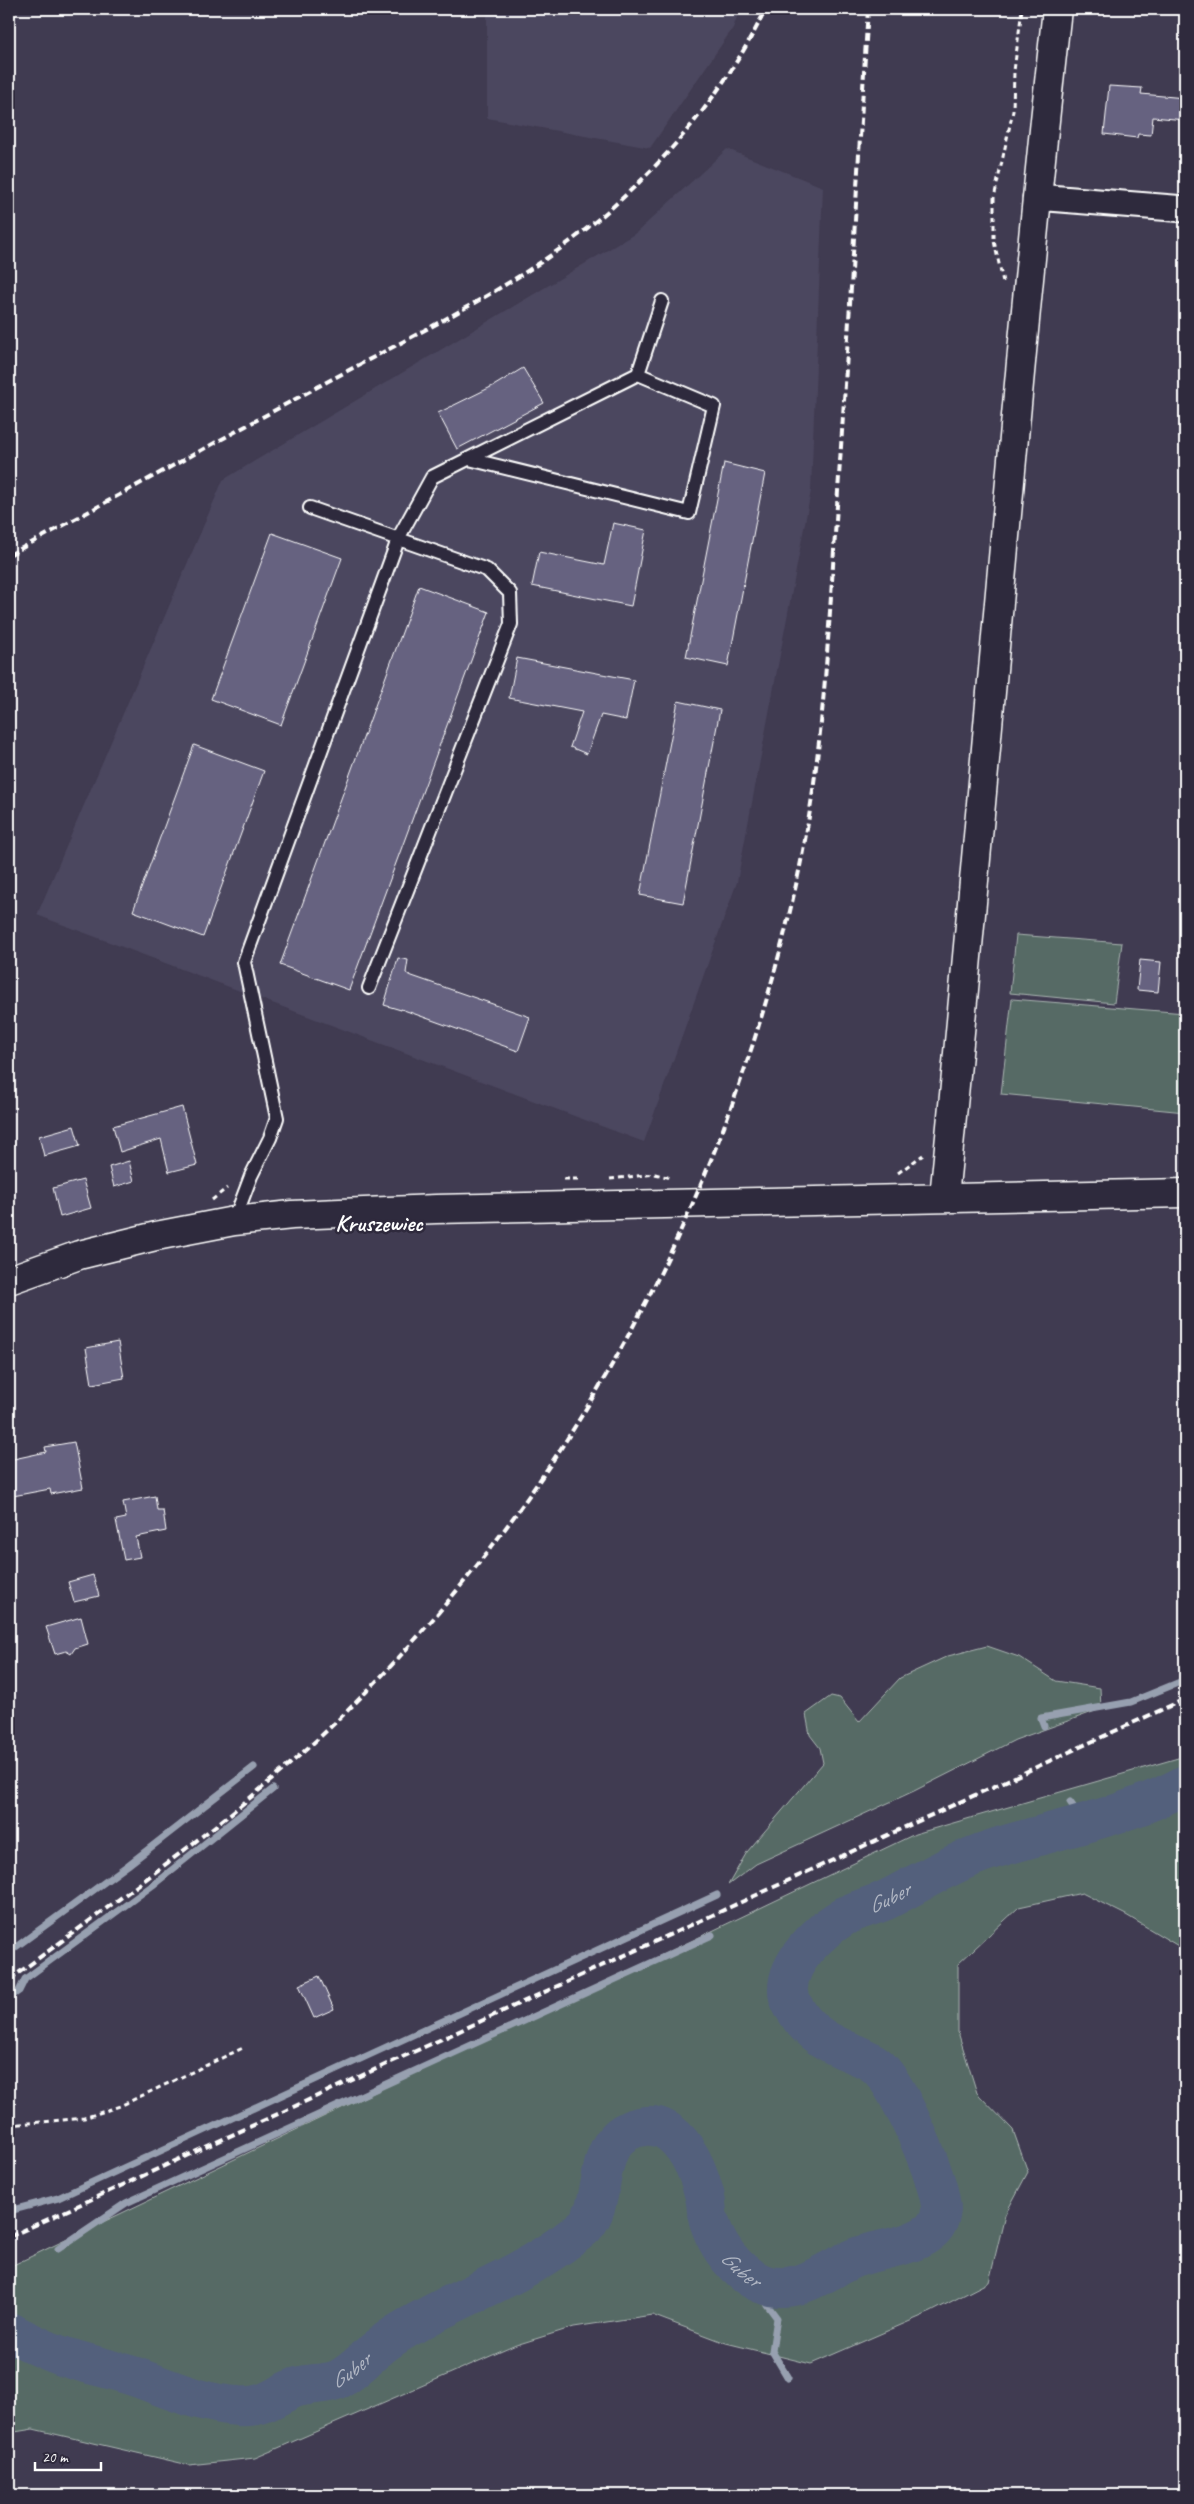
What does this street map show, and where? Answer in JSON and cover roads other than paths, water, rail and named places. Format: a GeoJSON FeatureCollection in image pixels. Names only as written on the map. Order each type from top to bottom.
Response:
{"type":"FeatureCollection","features":[{"type":"Feature","properties":{"kind":"street"},"geometry":{"type":"LineString","coordinates":[[944,1197],[1036,197],[1057,9]]}},
{"type":"Feature","properties":{"kind":"street"},"geometry":{"type":"LineString","coordinates":[[1036,197],[1185,209]]}},
{"type":"Feature","properties":{"kind":"street"},"geometry":{"type":"LineString","coordinates":[[9,1280],[79,1255],[156,1236],[234,1221],[367,1211],[1185,1192]]}},
{"type":"Feature","properties":{"kind":"lane"},"geometry":{"type":"LineString","coordinates":[[234,1221],[251,1176],[270,1138],[276,1118],[244,962],[400,537],[432,476],[638,374],[662,301]]}},
{"type":"Feature","properties":{"kind":"lane"},"geometry":{"type":"LineString","coordinates":[[468,459],[689,513],[714,406],[638,374]]}},
{"type":"Feature","properties":{"kind":"lane"},"geometry":{"type":"LineString","coordinates":[[310,508],[400,537],[487,570],[510,592],[511,624],[369,988]]}},
{"type":"Feature","properties":{"kind":"waterway"},"geometry":{"type":"LineString","coordinates":[[1044,1726],[1041,1718],[1131,1702],[1185,1680]]}},
{"type":"Feature","properties":{"kind":"waterway"},"geometry":{"type":"LineString","coordinates":[[9,1952],[128,1865],[254,1767]]}},
{"type":"Feature","properties":{"kind":"waterway","name":"Guber"},"geometry":{"type":"LineString","coordinates":[[9,2332],[62,2356],[127,2374],[199,2399],[225,2405],[247,2406],[261,2404],[304,2385],[327,2383],[349,2373],[404,2330],[531,2264],[568,2240],[585,2226],[593,2214],[603,2168],[615,2140],[627,2131],[645,2126],[657,2127],[667,2131],[684,2148],[701,2182],[709,2221],[720,2245],[737,2266],[758,2282],[770,2286],[793,2286],[820,2276],[854,2258],[919,2239],[930,2232],[935,2226],[939,2220],[941,2210],[935,2180],[918,2136],[898,2095],[878,2067],[869,2060],[821,2037],[801,2018],[791,2003],[788,1992],[789,1981],[798,1959],[824,1930],[843,1917],[888,1899],[965,1859],[1139,1806],[1185,1785]]}},
{"type":"Feature","properties":{"kind":"waterway"},"geometry":{"type":"LineString","coordinates":[[9,1998],[19,1991],[25,1979],[153,1885],[273,1789]]}},
{"type":"Feature","properties":{"kind":"waterway"},"geometry":{"type":"LineString","coordinates":[[1070,1802],[1084,1822]]}},
{"type":"Feature","properties":{"kind":"waterway"},"geometry":{"type":"LineString","coordinates":[[9,2211],[58,2198],[717,1895]]}},
{"type":"Feature","properties":{"kind":"waterway"},"geometry":{"type":"LineString","coordinates":[[58,2249],[126,2203],[712,1935]]}},
{"type":"Feature","properties":{"kind":"waterway"},"geometry":{"type":"LineString","coordinates":[[745,2275],[777,2318],[772,2351],[788,2378]]}},
{"type":"Feature","properties":{"kind":"waterway"},"geometry":{"type":"LineString","coordinates":[[18,2337],[22,2328]]}},
{"type":"Feature","properties":{"kind":"railway"},"geometry":{"type":"LineString","coordinates":[[9,555],[435,325],[490,294],[544,260],[611,208],[642,180],[671,149],[723,82],[746,46],[766,9]]}},
{"type":"Feature","properties":{"kind":"railway"},"geometry":{"type":"LineString","coordinates":[[9,1980],[136,1887],[261,1789],[339,1719],[423,1630],[500,1535],[570,1434],[632,1329],[686,1220],[731,1106],[769,990],[799,871],[814,784],[824,696],[845,392],[868,9]]}},
{"type":"Feature","properties":{"kind":"railway"},"geometry":{"type":"LineString","coordinates":[[9,2237],[1185,1699]]}},
{"type":"Feature","properties":{"kind":"district","name":"Kruszewiec"},"geometry":{"type":"Point","coordinates":[379,1223]}}]}
